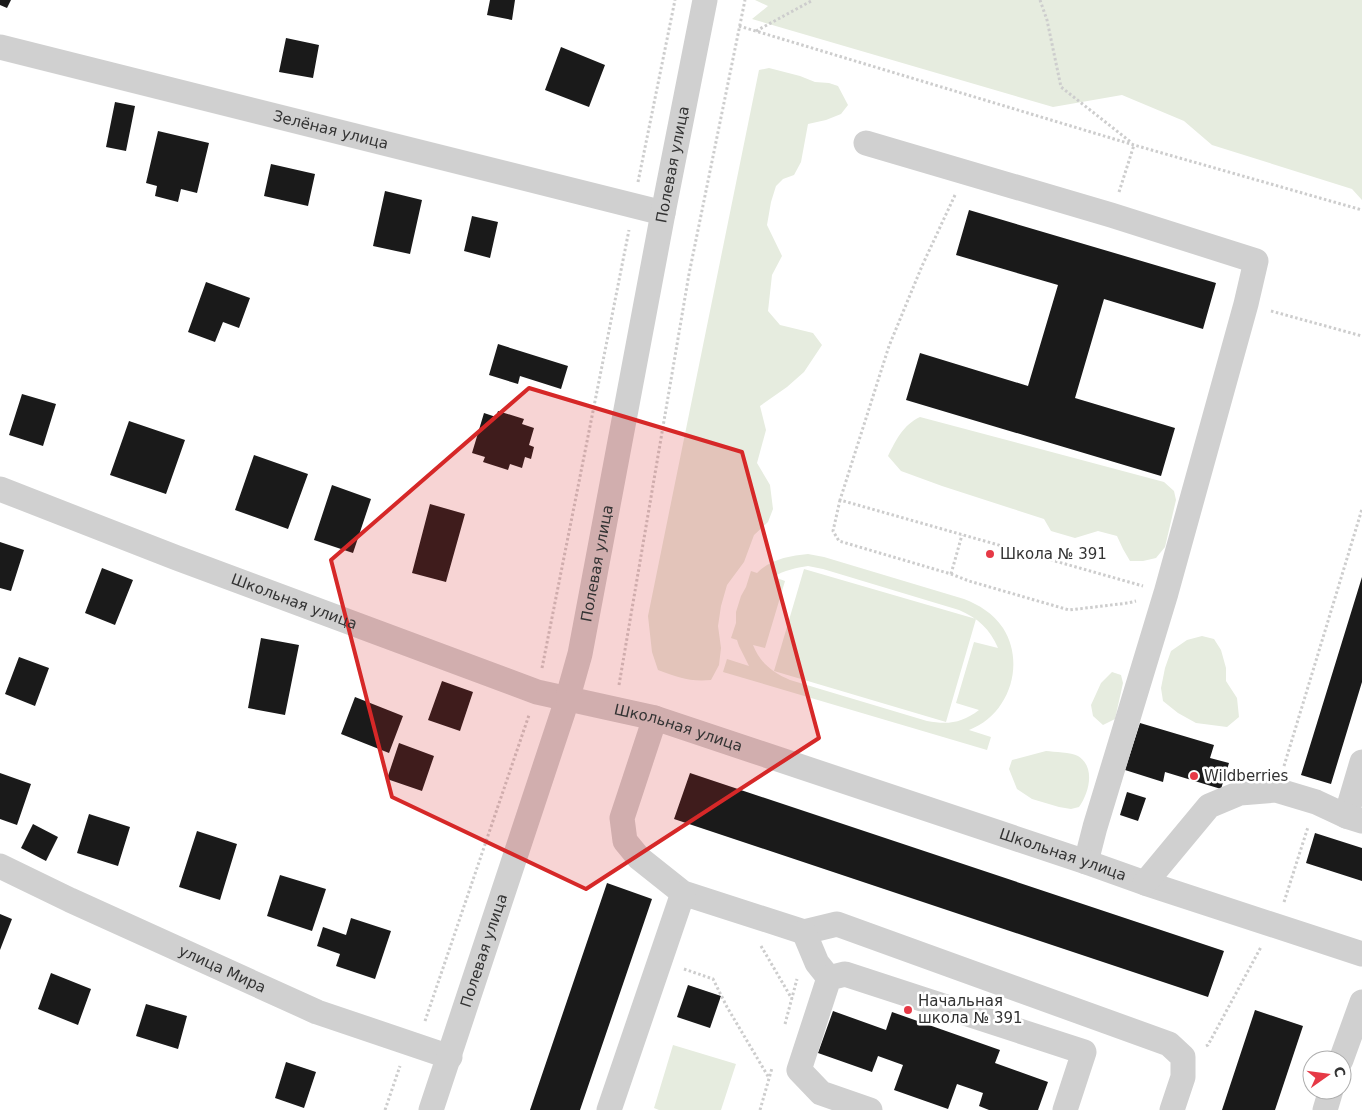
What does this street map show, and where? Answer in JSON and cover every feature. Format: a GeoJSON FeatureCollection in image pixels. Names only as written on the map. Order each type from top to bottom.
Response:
{"type":"FeatureCollection","features":[{"type":"Feature","properties":{"kind":"street","name":"Полевая улица"},"geometry":{"type":"LineString","coordinates":[[432,1110],[567,700],[580,654],[705,0]]}},
{"type":"Feature","properties":{"kind":"street","name":"Зелёная улица"},"geometry":{"type":"LineString","coordinates":[[0,47],[663,213]]}},
{"type":"Feature","properties":{"kind":"street"},"geometry":{"type":"LineString","coordinates":[[866,142],[1256,260],[1246,304],[1166,593],[1086,862]]}},
{"type":"Feature","properties":{"kind":"street","name":"Школьная улица"},"geometry":{"type":"LineString","coordinates":[[0,489],[177,558],[537,692],[655,718],[1362,954]]}},
{"type":"Feature","properties":{"kind":"street"},"geometry":{"type":"LineString","coordinates":[[655,718],[622,818],[625,841],[639,858],[683,893],[804,932],[837,924],[1169,1044],[1183,1057],[1183,1077],[1172,1110]]}},
{"type":"Feature","properties":{"kind":"street"},"geometry":{"type":"LineString","coordinates":[[1145,883],[1209,806],[1240,793],[1276,790],[1316,802],[1354,819],[1362,762]]}},
{"type":"Feature","properties":{"kind":"street","name":"улица Мира"},"geometry":{"type":"LineString","coordinates":[[0,866],[70,900],[317,1012],[450,1057]]}},
{"type":"Feature","properties":{"kind":"street"},"geometry":{"type":"LineString","coordinates":[[610,1110],[683,893]]}},
{"type":"Feature","properties":{"kind":"street"},"geometry":{"type":"LineString","coordinates":[[804,932],[817,963],[829,978]]}},
{"type":"Feature","properties":{"kind":"street"},"geometry":{"type":"LineString","coordinates":[[829,978],[845,974],[1084,1052],[1065,1110]]}},
{"type":"Feature","properties":{"kind":"street"},"geometry":{"type":"LineString","coordinates":[[829,978],[799,1070],[821,1094],[870,1110]]}},
{"type":"Feature","properties":{"kind":"street"},"geometry":{"type":"LineString","coordinates":[[1350,1050],[1362,1002]]}},
{"type":"Feature","properties":{"kind":"path"},"geometry":{"type":"LineString","coordinates":[[385,1110],[399,1068],[423,1026],[537,692],[675,0]]}},
{"type":"Feature","properties":{"kind":"path"},"geometry":{"type":"LineString","coordinates":[[615,709],[689,274],[744,0]]}},
{"type":"Feature","properties":{"kind":"path"},"geometry":{"type":"LineString","coordinates":[[756,31],[812,0]]}},
{"type":"Feature","properties":{"kind":"path"},"geometry":{"type":"LineString","coordinates":[[1040,0],[1047,20],[1061,87],[1134,145]]}},
{"type":"Feature","properties":{"kind":"path"},"geometry":{"type":"LineString","coordinates":[[739,26],[1134,145],[1362,210]]}},
{"type":"Feature","properties":{"kind":"path"},"geometry":{"type":"LineString","coordinates":[[1111,215],[1134,145]]}},
{"type":"Feature","properties":{"kind":"path"},"geometry":{"type":"LineString","coordinates":[[964,172],[951,205],[922,266],[890,346],[840,500],[833,531],[839,541],[1069,610],[1128,603],[1166,593]]}},
{"type":"Feature","properties":{"kind":"path"},"geometry":{"type":"LineString","coordinates":[[1246,304],[1362,336]]}},
{"type":"Feature","properties":{"kind":"path"},"geometry":{"type":"LineString","coordinates":[[840,500],[1166,593]]}},
{"type":"Feature","properties":{"kind":"path"},"geometry":{"type":"LineString","coordinates":[[1276,790],[1362,509]]}},
{"type":"Feature","properties":{"kind":"path"},"geometry":{"type":"LineString","coordinates":[[951,574],[962,534]]}},
{"type":"Feature","properties":{"kind":"path"},"geometry":{"type":"LineString","coordinates":[[1183,1057],[1208,1045],[1266,938],[1276,926],[1316,802]]}},
{"type":"Feature","properties":{"kind":"path"},"geometry":{"type":"LineString","coordinates":[[765,954],[792,998]]}},
{"type":"Feature","properties":{"kind":"path"},"geometry":{"type":"LineString","coordinates":[[660,960],[713,979],[727,1007],[769,1078]]}},
{"type":"Feature","properties":{"kind":"highlighted area"},"geometry":{"type":"Polygon","coordinates":[[[529,388],[742,452],[819,738],[586,889],[392,797],[331,560],[529,388]]]}},
{"type":"Feature","properties":{"kind":"shaded area"},"geometry":{"type":"Polygon","coordinates":[[[755,0],[1362,0],[1362,200],[1352,189],[1212,145],[1184,121],[1122,95],[1053,107],[752,19],[768,6],[755,0]]]}},
{"type":"Feature","properties":{"kind":"shaded area"},"geometry":{"type":"Polygon","coordinates":[[[769,68],[815,82],[838,86],[848,105],[841,114],[808,124],[801,162],[794,175],[783,179],[776,186],[767,225],[782,256],[772,275],[768,311],[780,325],[813,333],[822,345],[804,372],[760,406],[766,430],[757,463],[770,485],[773,509],[768,522],[754,535],[744,562],[727,585],[718,626],[721,648],[719,665],[711,680],[690,680],[658,670],[652,652],[648,616],[759,70],[769,68]]]}},
{"type":"Feature","properties":{"kind":"shaded area"},"geometry":{"type":"Polygon","coordinates":[[[920,417],[1164,482],[1174,491],[1176,500],[1165,547],[1156,558],[1130,561],[1117,536],[1098,531],[1075,538],[1051,531],[1044,519],[901,471],[888,456],[897,439],[909,424],[920,417]]]}},
{"type":"Feature","properties":{"kind":"shaded area"},"geometry":{"type":"Polygon","coordinates":[[[808,554],[824,557],[964,599],[980,607],[995,618],[1010,642],[1013,672],[1010,687],[994,713],[983,723],[969,730],[991,737],[987,750],[723,672],[727,659],[749,666],[737,640],[731,638],[736,623],[736,612],[751,571],[757,573],[774,561],[808,554]],[[808,566],[786,571],[774,577],[785,581],[765,648],[753,645],[759,657],[768,667],[790,680],[927,721],[954,722],[967,718],[979,710],[956,703],[974,642],[998,648],[983,625],[959,610],[808,566]]]}},
{"type":"Feature","properties":{"kind":"shaded area"},"geometry":{"type":"Polygon","coordinates":[[[804,569],[976,619],[946,722],[774,671],[804,569]]]}},
{"type":"Feature","properties":{"kind":"shaded area"},"geometry":{"type":"Polygon","coordinates":[[[1202,636],[1214,639],[1221,650],[1226,668],[1226,681],[1237,698],[1239,717],[1227,727],[1196,723],[1178,713],[1163,701],[1161,688],[1171,651],[1187,640],[1202,636]]]}},
{"type":"Feature","properties":{"kind":"shaded area"},"geometry":{"type":"Polygon","coordinates":[[[1112,672],[1121,675],[1123,683],[1115,719],[1103,725],[1093,716],[1091,705],[1101,683],[1112,672]]]}},
{"type":"Feature","properties":{"kind":"shaded area"},"geometry":{"type":"Polygon","coordinates":[[[1046,751],[1075,755],[1084,761],[1089,773],[1089,780],[1086,795],[1079,807],[1071,809],[1059,807],[1032,799],[1017,789],[1009,769],[1012,760],[1046,751]]]}},
{"type":"Feature","properties":{"kind":"shaded area"},"geometry":{"type":"Polygon","coordinates":[[[673,1045],[736,1064],[721,1110],[659,1110],[654,1108],[673,1045]]]}},
{"type":"Feature","properties":{"kind":"building"},"geometry":{"type":"Polygon","coordinates":[[[0,0],[11,0],[7,8],[0,5],[0,0]]]}},
{"type":"Feature","properties":{"kind":"building"},"geometry":{"type":"Polygon","coordinates":[[[490,0],[515,0],[512,20],[487,15],[490,0]]]}},
{"type":"Feature","properties":{"kind":"building"},"geometry":{"type":"Polygon","coordinates":[[[286,38],[319,45],[313,78],[279,72],[286,38]]]}},
{"type":"Feature","properties":{"kind":"building"},"geometry":{"type":"Polygon","coordinates":[[[561,47],[605,65],[589,107],[545,90],[561,47]]]}},
{"type":"Feature","properties":{"kind":"building"},"geometry":{"type":"Polygon","coordinates":[[[115,102],[135,106],[126,151],[106,147],[115,102]]]}},
{"type":"Feature","properties":{"kind":"building"},"geometry":{"type":"Polygon","coordinates":[[[158,131],[209,143],[197,193],[181,189],[178,202],[155,196],[157,186],[146,183],[158,131]]]}},
{"type":"Feature","properties":{"kind":"building"},"geometry":{"type":"Polygon","coordinates":[[[271,164],[315,174],[308,206],[264,196],[271,164]]]}},
{"type":"Feature","properties":{"kind":"building"},"geometry":{"type":"Polygon","coordinates":[[[385,191],[422,200],[410,254],[373,246],[385,191]]]}},
{"type":"Feature","properties":{"kind":"building"},"geometry":{"type":"Polygon","coordinates":[[[969,210],[1216,283],[1203,329],[1104,299],[1075,398],[1175,428],[1161,476],[906,400],[920,353],[1028,386],[1058,285],[956,255],[969,210]]]}},
{"type":"Feature","properties":{"kind":"building"},"geometry":{"type":"Polygon","coordinates":[[[472,216],[498,222],[490,258],[464,251],[472,216]]]}},
{"type":"Feature","properties":{"kind":"building"},"geometry":{"type":"Polygon","coordinates":[[[206,282],[250,298],[239,328],[223,322],[215,342],[188,332],[206,282]]]}},
{"type":"Feature","properties":{"kind":"building"},"geometry":{"type":"Polygon","coordinates":[[[498,344],[568,366],[561,389],[520,376],[518,384],[489,375],[498,344]]]}},
{"type":"Feature","properties":{"kind":"building"},"geometry":{"type":"Polygon","coordinates":[[[22,394],[56,404],[43,446],[9,435],[22,394]]]}},
{"type":"Feature","properties":{"kind":"building"},"geometry":{"type":"Polygon","coordinates":[[[498,411],[524,419],[522,424],[534,428],[529,445],[534,447],[531,459],[525,457],[522,468],[510,464],[508,470],[483,462],[485,457],[472,453],[484,413],[496,417],[498,411]]]}},
{"type":"Feature","properties":{"kind":"building"},"geometry":{"type":"Polygon","coordinates":[[[129,421],[185,440],[166,494],[110,475],[129,421]]]}},
{"type":"Feature","properties":{"kind":"building"},"geometry":{"type":"Polygon","coordinates":[[[254,455],[308,474],[288,529],[235,510],[254,455]]]}},
{"type":"Feature","properties":{"kind":"building"},"geometry":{"type":"Polygon","coordinates":[[[332,485],[371,499],[353,553],[314,540],[332,485]]]}},
{"type":"Feature","properties":{"kind":"building"},"geometry":{"type":"Polygon","coordinates":[[[430,504],[465,514],[446,582],[412,573],[430,504]]]}},
{"type":"Feature","properties":{"kind":"building"},"geometry":{"type":"Polygon","coordinates":[[[0,542],[24,550],[11,591],[0,588],[0,542]]]}},
{"type":"Feature","properties":{"kind":"building"},"geometry":{"type":"Polygon","coordinates":[[[102,568],[133,580],[115,625],[85,613],[102,568]]]}},
{"type":"Feature","properties":{"kind":"building"},"geometry":{"type":"Polygon","coordinates":[[[1362,577],[1362,682],[1331,784],[1301,775],[1362,577]]]}},
{"type":"Feature","properties":{"kind":"building"},"geometry":{"type":"Polygon","coordinates":[[[261,638],[299,645],[285,715],[248,708],[261,638]]]}},
{"type":"Feature","properties":{"kind":"building"},"geometry":{"type":"Polygon","coordinates":[[[19,657],[49,668],[35,706],[5,694],[19,657]]]}},
{"type":"Feature","properties":{"kind":"building"},"geometry":{"type":"Polygon","coordinates":[[[442,681],[473,692],[460,731],[428,720],[442,681]]]}},
{"type":"Feature","properties":{"kind":"building"},"geometry":{"type":"Polygon","coordinates":[[[355,697],[403,716],[389,753],[341,734],[355,697]]]}},
{"type":"Feature","properties":{"kind":"building"},"geometry":{"type":"Polygon","coordinates":[[[1140,723],[1214,745],[1210,758],[1229,763],[1221,789],[1165,772],[1163,782],[1125,770],[1140,723]]]}},
{"type":"Feature","properties":{"kind":"building"},"geometry":{"type":"Polygon","coordinates":[[[399,743],[434,756],[422,791],[387,779],[399,743]]]}},
{"type":"Feature","properties":{"kind":"building"},"geometry":{"type":"Polygon","coordinates":[[[0,773],[31,784],[17,825],[0,819],[0,773]]]}},
{"type":"Feature","properties":{"kind":"building"},"geometry":{"type":"Polygon","coordinates":[[[690,773],[1224,951],[1208,997],[674,819],[690,773]]]}},
{"type":"Feature","properties":{"kind":"building"},"geometry":{"type":"Polygon","coordinates":[[[1127,792],[1146,798],[1138,821],[1120,815],[1127,792]]]}},
{"type":"Feature","properties":{"kind":"building"},"geometry":{"type":"Polygon","coordinates":[[[89,814],[130,827],[118,866],[77,853],[89,814]]]}},
{"type":"Feature","properties":{"kind":"building"},"geometry":{"type":"Polygon","coordinates":[[[33,824],[58,837],[46,861],[21,848],[33,824]]]}},
{"type":"Feature","properties":{"kind":"building"},"geometry":{"type":"Polygon","coordinates":[[[197,831],[237,844],[220,900],[179,887],[197,831]]]}},
{"type":"Feature","properties":{"kind":"building"},"geometry":{"type":"Polygon","coordinates":[[[1315,833],[1362,848],[1362,881],[1306,863],[1315,833]]]}},
{"type":"Feature","properties":{"kind":"building"},"geometry":{"type":"Polygon","coordinates":[[[280,875],[326,889],[312,931],[267,916],[280,875]]]}},
{"type":"Feature","properties":{"kind":"building"},"geometry":{"type":"Polygon","coordinates":[[[607,883],[652,899],[580,1110],[530,1110],[607,883]]]}},
{"type":"Feature","properties":{"kind":"building"},"geometry":{"type":"Polygon","coordinates":[[[0,914],[12,919],[0,950],[0,914]]]}},
{"type":"Feature","properties":{"kind":"building"},"geometry":{"type":"Polygon","coordinates":[[[351,918],[391,931],[375,979],[336,966],[340,954],[317,946],[323,927],[346,935],[351,918]]]}},
{"type":"Feature","properties":{"kind":"building"},"geometry":{"type":"Polygon","coordinates":[[[51,973],[91,989],[78,1025],[38,1009],[51,973]]]}},
{"type":"Feature","properties":{"kind":"building"},"geometry":{"type":"Polygon","coordinates":[[[688,985],[721,996],[710,1028],[677,1017],[688,985]]]}},
{"type":"Feature","properties":{"kind":"building"},"geometry":{"type":"Polygon","coordinates":[[[146,1004],[187,1016],[178,1049],[136,1036],[146,1004]]]}},
{"type":"Feature","properties":{"kind":"building"},"geometry":{"type":"Polygon","coordinates":[[[1255,1010],[1303,1026],[1275,1110],[1222,1110],[1255,1010]]]}},
{"type":"Feature","properties":{"kind":"building"},"geometry":{"type":"Polygon","coordinates":[[[833,1011],[886,1030],[892,1012],[1000,1050],[995,1063],[1048,1082],[1038,1110],[989,1110],[979,1106],[983,1093],[957,1084],[948,1109],[894,1090],[903,1065],[878,1056],[872,1072],[818,1053],[833,1011]]]}},
{"type":"Feature","properties":{"kind":"building"},"geometry":{"type":"Polygon","coordinates":[[[286,1062],[316,1072],[304,1108],[275,1098],[286,1062]]]}},
{"type":"Feature","properties":{"kind":"place","name":"Школа № 391"},"geometry":{"type":"Point","coordinates":[990,554]}},
{"type":"Feature","properties":{"kind":"place","name":"Wildberries"},"geometry":{"type":"Point","coordinates":[1194,776]}},
{"type":"Feature","properties":{"kind":"place","name":"Начальная школа № 391"},"geometry":{"type":"Point","coordinates":[908,1010]}}]}
